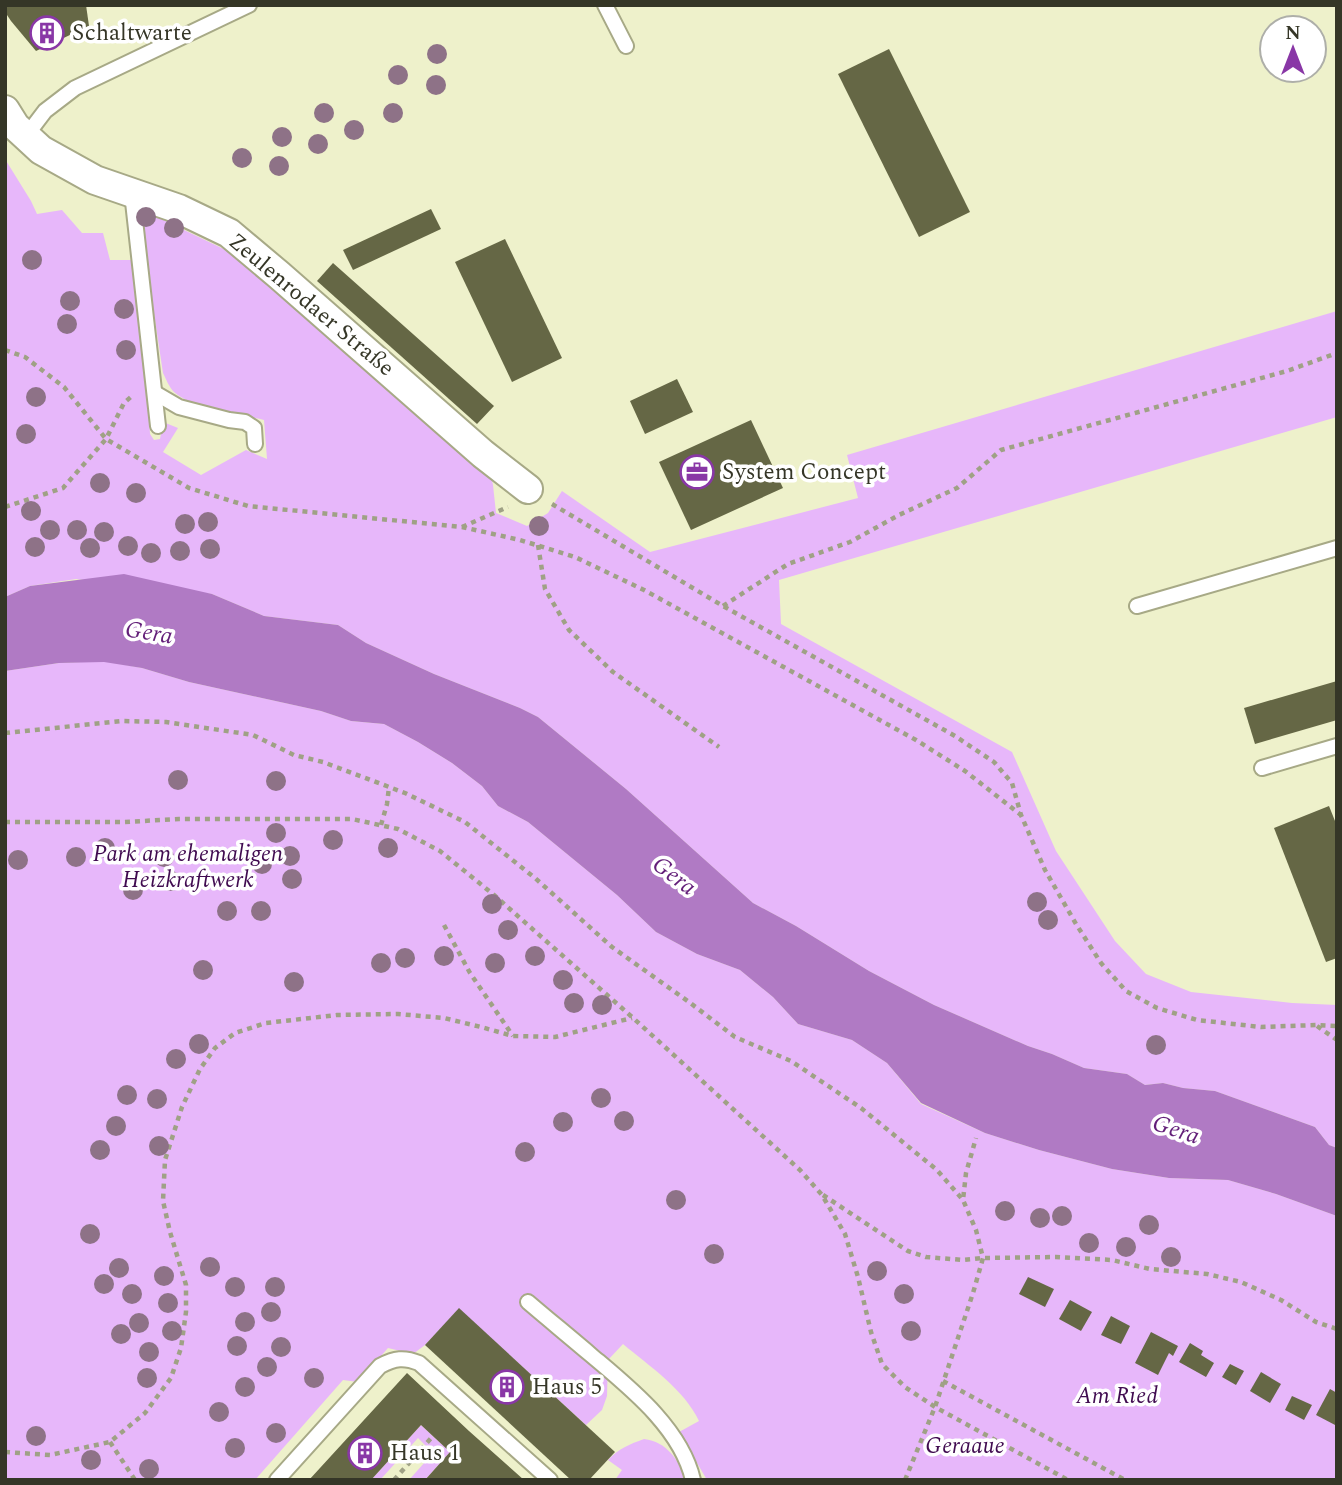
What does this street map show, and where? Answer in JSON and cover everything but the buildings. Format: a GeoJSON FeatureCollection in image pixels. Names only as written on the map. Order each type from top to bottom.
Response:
{"type":"FeatureCollection","features":[{"type":"Feature","properties":{"kind":"street","name":"Zeulenrodaer Straße"},"geometry":{"type":"LineString","coordinates":[[5,110],[15,126],[41,150],[95,180],[178,209],[229,233],[483,454],[528,489]]}},
{"type":"Feature","properties":{"kind":"lane"},"geometry":{"type":"LineString","coordinates":[[26,136],[45,111],[75,89],[249,5]]}},
{"type":"Feature","properties":{"kind":"lane"},"geometry":{"type":"LineString","coordinates":[[606,5],[626,46]]}},
{"type":"Feature","properties":{"kind":"lane"},"geometry":{"type":"LineString","coordinates":[[132,193],[158,426]]}},
{"type":"Feature","properties":{"kind":"lane"},"geometry":{"type":"LineString","coordinates":[[155,393],[178,407],[245,422],[254,428],[255,444]]}},
{"type":"Feature","properties":{"kind":"lane"},"geometry":{"type":"LineString","coordinates":[[1137,606],[1337,548]]}},
{"type":"Feature","properties":{"kind":"lane"},"geometry":{"type":"LineString","coordinates":[[1262,768],[1337,746]]}},
{"type":"Feature","properties":{"kind":"lane"},"geometry":{"type":"LineString","coordinates":[[528,1302],[631,1388],[653,1411],[674,1438],[693,1480]]}},
{"type":"Feature","properties":{"kind":"lane"},"geometry":{"type":"LineString","coordinates":[[277,1480],[380,1366],[405,1358],[419,1363],[550,1480]]}},
{"type":"Feature","properties":{"kind":"path"},"geometry":{"type":"LineString","coordinates":[[5,350],[24,357],[64,387],[106,439],[189,488],[248,506],[462,527],[575,556],[644,590],[916,740],[965,771],[1021,815]]}},
{"type":"Feature","properties":{"kind":"path"},"geometry":{"type":"LineString","coordinates":[[723,606],[788,564],[850,542],[957,488],[1000,450],[1287,371],[1337,353]]}},
{"type":"Feature","properties":{"kind":"path"},"geometry":{"type":"LineString","coordinates":[[5,507],[63,488],[106,439],[124,403],[153,376]]}},
{"type":"Feature","properties":{"kind":"path"},"geometry":{"type":"LineString","coordinates":[[462,527],[506,509],[528,489],[723,606],[955,736],[994,762],[1012,783],[1021,815],[1045,870],[1076,924],[1101,963],[1126,991],[1157,1008],[1197,1020],[1261,1027],[1337,1026]]}},
{"type":"Feature","properties":{"kind":"path"},"geometry":{"type":"LineString","coordinates":[[538,545],[545,589],[569,630],[613,672],[719,747]]}},
{"type":"Feature","properties":{"kind":"path"},"geometry":{"type":"LineString","coordinates":[[5,733],[122,721],[166,722],[253,735],[294,755],[323,762],[405,793],[465,822],[535,878],[612,947],[736,1037],[791,1061],[860,1108],[937,1170],[963,1200],[976,1230],[982,1258],[935,1407],[905,1480]]}},
{"type":"Feature","properties":{"kind":"path"},"geometry":{"type":"LineString","coordinates":[[381,825],[389,787]]}},
{"type":"Feature","properties":{"kind":"path"},"geometry":{"type":"LineString","coordinates":[[5,822],[352,819],[398,829],[440,851],[632,1017],[784,1154],[822,1195],[845,1234],[882,1364],[905,1387],[935,1407],[1068,1480]]}},
{"type":"Feature","properties":{"kind":"path"},"geometry":{"type":"LineString","coordinates":[[444,925],[470,973],[513,1036]]}},
{"type":"Feature","properties":{"kind":"path"},"geometry":{"type":"LineString","coordinates":[[5,1452],[50,1455],[110,1442],[145,1413],[171,1378],[181,1348],[186,1312],[186,1285],[163,1201],[165,1160],[183,1107],[201,1069],[215,1048],[235,1033],[266,1023],[337,1016],[398,1014],[444,1018],[513,1036],[555,1037],[632,1017]]}},
{"type":"Feature","properties":{"kind":"path"},"geometry":{"type":"LineString","coordinates":[[1316,1025],[1337,1040]]}},
{"type":"Feature","properties":{"kind":"path"},"geometry":{"type":"LineString","coordinates":[[963,1200],[966,1173],[976,1138]]}},
{"type":"Feature","properties":{"kind":"path"},"geometry":{"type":"LineString","coordinates":[[822,1195],[908,1251],[926,1257],[943,1260],[1056,1257],[1112,1260],[1150,1269],[1207,1274],[1241,1282],[1280,1300],[1316,1322],[1337,1329]]}},
{"type":"Feature","properties":{"kind":"path"},"geometry":{"type":"LineString","coordinates":[[943,1381],[1125,1480]]}},
{"type":"Feature","properties":{"kind":"path"},"geometry":{"type":"LineString","coordinates":[[394,1480],[433,1436]]}},
{"type":"Feature","properties":{"kind":"path"},"geometry":{"type":"LineString","coordinates":[[110,1442],[135,1480]]}},
{"type":"Feature","properties":{"kind":"green space"},"geometry":{"type":"Polygon","coordinates":[[[5,159],[37,214],[62,210],[82,233],[103,233],[110,260],[133,260],[150,434],[154,440],[160,439],[163,422],[178,428],[163,452],[201,475],[246,450],[267,459],[264,420],[217,410],[182,398],[174,392],[163,373],[139,214],[149,209],[157,217],[232,253],[399,397],[489,467],[496,513],[527,526],[548,513],[562,491],[650,552],[858,498],[847,455],[1337,311],[1337,417],[779,580],[781,624],[1012,752],[1056,851],[1115,941],[1146,974],[1191,992],[1337,1005],[1337,1148],[1329,1145],[1315,1127],[1215,1091],[1163,1083],[1145,1085],[1127,1074],[1084,1068],[934,1005],[869,971],[753,903],[626,789],[538,717],[366,643],[338,625],[264,616],[212,594],[76,579],[30,586],[5,597],[5,159]]]}},
{"type":"Feature","properties":{"kind":"green space","name":"Park am ehemaligen Heizkraftwerk"},"geometry":{"type":"Polygon","coordinates":[[[104,661],[321,711],[351,721],[384,724],[418,742],[482,786],[498,806],[528,822],[617,895],[656,932],[697,954],[740,970],[773,997],[798,1024],[852,1040],[887,1063],[921,1104],[985,1133],[1112,1169],[1169,1178],[1228,1180],[1337,1216],[1337,1480],[707,1480],[679,1432],[699,1421],[692,1409],[665,1379],[623,1344],[608,1360],[607,1396],[602,1410],[586,1425],[459,1309],[413,1354],[388,1348],[358,1382],[343,1380],[255,1480],[5,1480],[5,671],[59,663],[104,661]]]}},
{"type":"Feature","properties":{"kind":"green space"},"geometry":{"type":"Polygon","coordinates":[[[421,1425],[450,1452],[425,1480],[409,1480],[433,1453],[418,1438],[380,1480],[371,1480],[421,1425]]]}},
{"type":"Feature","properties":{"kind":"green space"},"geometry":{"type":"Polygon","coordinates":[[[644,1439],[659,1444],[671,1453],[686,1480],[615,1480],[622,1470],[608,1460],[624,1447],[644,1439]]]}},
{"type":"Feature","properties":{"kind":"water","name":"Gera"},"geometry":{"type":"Polygon","coordinates":[[[124,574],[212,594],[264,616],[338,625],[366,643],[538,717],[626,789],[753,903],[869,971],[934,1005],[1084,1068],[1127,1074],[1145,1085],[1163,1083],[1215,1091],[1315,1127],[1329,1145],[1337,1148],[1337,1216],[1228,1180],[1169,1178],[1112,1169],[1039,1150],[985,1133],[921,1103],[887,1063],[852,1040],[798,1024],[773,997],[740,970],[697,954],[656,932],[617,895],[528,822],[498,806],[482,786],[452,763],[384,724],[351,721],[321,711],[189,682],[142,668],[104,662],[59,663],[5,671],[5,597],[30,586],[124,574]]]}},
{"type":"Feature","properties":{"kind":"place","name":"Schaltwarte"},"geometry":{"type":"Point","coordinates":[47,33]}},
{"type":"Feature","properties":{"kind":"place","name":"System Concept"},"geometry":{"type":"Point","coordinates":[697,472]}},
{"type":"Feature","properties":{"kind":"place","name":"Haus 5"},"geometry":{"type":"Point","coordinates":[507,1387]}},
{"type":"Feature","properties":{"kind":"place","name":"Haus 1"},"geometry":{"type":"Point","coordinates":[365,1453]}},
{"type":"Feature","properties":{"kind":"park label","name":"Am Ried"},"geometry":{"type":"Point","coordinates":[1117,1396]}},
{"type":"Feature","properties":{"kind":"park label","name":"Geraaue"},"geometry":{"type":"Point","coordinates":[965,1446]}}]}
